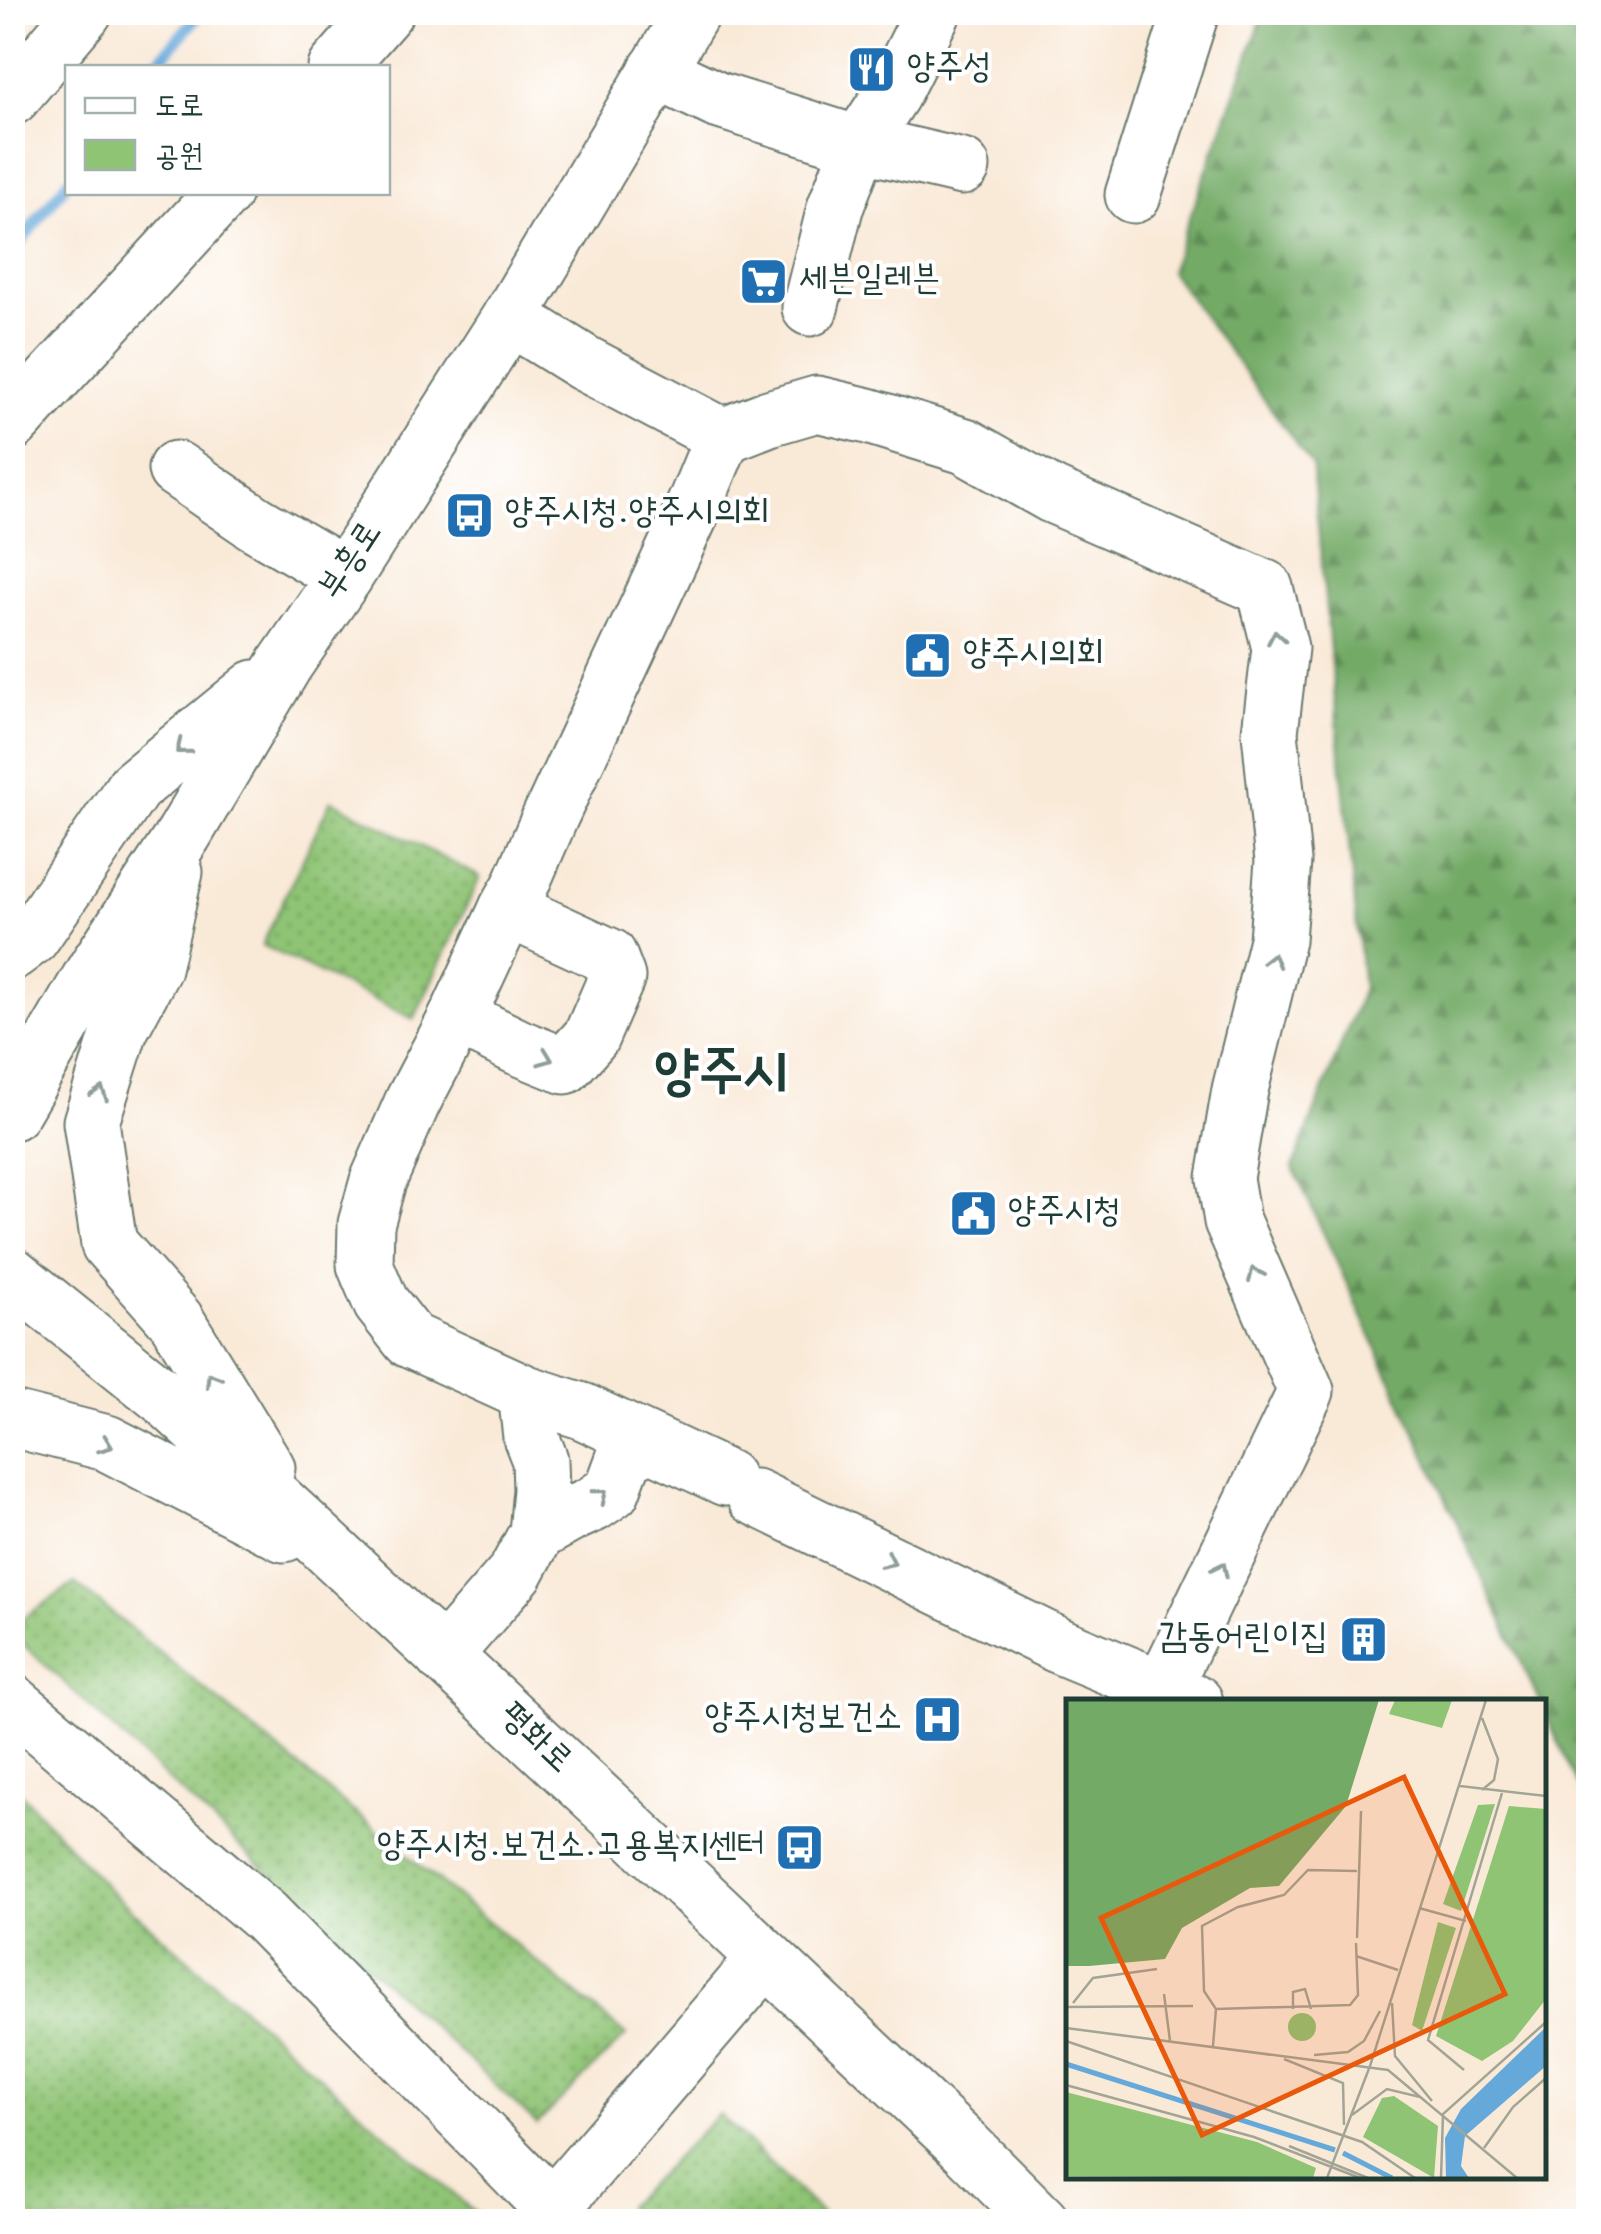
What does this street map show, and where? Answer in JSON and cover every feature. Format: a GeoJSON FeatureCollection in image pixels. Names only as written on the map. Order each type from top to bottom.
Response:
{"type":"FeatureCollection","features":[{"type":"Feature","properties":{"kind":"main road"},"geometry":{"type":"LineString","coordinates":[[12,97],[84,12]]}},
{"type":"Feature","properties":{"kind":"main road"},"geometry":{"type":"LineString","coordinates":[[339,65],[385,12]]}},
{"type":"Feature","properties":{"kind":"main road","name":"부흥로"},"geometry":{"type":"LineString","coordinates":[[12,1112],[94,971],[184,834],[285,664],[510,317],[692,12]]}},
{"type":"Feature","properties":{"kind":"main road"},"geometry":{"type":"LineString","coordinates":[[810,308],[835,208],[860,143],[892,94],[933,12]]}},
{"type":"Feature","properties":{"kind":"main road"},"geometry":{"type":"LineString","coordinates":[[1133,195],[1191,12]]}},
{"type":"Feature","properties":{"kind":"main road"},"geometry":{"type":"LineString","coordinates":[[656,71],[717,100],[860,143],[962,167]]}},
{"type":"Feature","properties":{"kind":"main road"},"geometry":{"type":"LineString","coordinates":[[12,423],[221,195]]}},
{"type":"Feature","properties":{"kind":"main road"},"geometry":{"type":"LineString","coordinates":[[510,317],[584,363],[723,436]]}},
{"type":"Feature","properties":{"kind":"main road"},"geometry":{"type":"LineString","coordinates":[[817,404],[868,416],[964,446],[1052,495],[1265,588],[1280,648],[1270,732],[1283,861],[1277,940],[1240,1090],[1225,1178],[1232,1222],[1306,1391],[1179,1695],[1062,1647],[582,1412],[526,1393],[410,1340],[382,1303],[365,1265],[366,1224],[378,1180],[519,889],[723,436],[817,404]]}},
{"type":"Feature","properties":{"kind":"main road"},"geometry":{"type":"LineString","coordinates":[[176,469],[255,524],[345,576]]}},
{"type":"Feature","properties":{"kind":"main road"},"geometry":{"type":"LineString","coordinates":[[12,952],[32,938],[134,787],[285,664]]}},
{"type":"Feature","properties":{"kind":"main road"},"geometry":{"type":"LineString","coordinates":[[184,834],[153,968],[120,1030],[91,1122],[109,1244],[176,1320],[300,1522]]}},
{"type":"Feature","properties":{"kind":"main road"},"geometry":{"type":"LineString","coordinates":[[457,1017],[565,1066],[590,1037],[617,976],[608,956],[507,909]]}},
{"type":"Feature","properties":{"kind":"main road","name":"평화로"},"geometry":{"type":"LineString","coordinates":[[12,1275],[164,1398],[300,1522],[766,1958],[1041,2222]]}},
{"type":"Feature","properties":{"kind":"main road"},"geometry":{"type":"LineString","coordinates":[[442,1656],[516,1572],[537,1534],[540,1460],[531,1437],[526,1393]]}},
{"type":"Feature","properties":{"kind":"main road"},"geometry":{"type":"LineString","coordinates":[[12,1419],[107,1443],[347,1566]]}},
{"type":"Feature","properties":{"kind":"main road"},"geometry":{"type":"LineString","coordinates":[[537,1534],[612,1492],[625,1456],[649,1443]]}},
{"type":"Feature","properties":{"kind":"main road"},"geometry":{"type":"LineString","coordinates":[[12,1702],[265,1916],[559,2215],[766,1958]]}},
{"type":"Feature","properties":{"kind":"green space"},"geometry":{"type":"Polygon","coordinates":[[[1264,13],[1588,13],[1588,1807],[1546,1716],[1546,1699],[1538,1699],[1293,1167],[1363,989],[1312,465],[1170,271],[1264,13]]]}},
{"type":"Feature","properties":{"kind":"green space"},"geometry":{"type":"Polygon","coordinates":[[[331,800],[480,877],[414,1019],[262,945],[331,800]]]}},
{"type":"Feature","properties":{"kind":"green space"},"geometry":{"type":"Polygon","coordinates":[[[75,1583],[626,2035],[537,2124],[13,1635],[13,1625],[75,1583]]]}},
{"type":"Feature","properties":{"kind":"green space"},"geometry":{"type":"Polygon","coordinates":[[[13,1784],[108,1889],[484,2221],[13,2221],[13,1784]]]}},
{"type":"Feature","properties":{"kind":"green space"},"geometry":{"type":"Polygon","coordinates":[[[719,2114],[829,2221],[640,2221],[626,2207],[719,2114]]]}},
{"type":"Feature","properties":{"kind":"waterway"},"geometry":{"type":"LineString","coordinates":[[156,65],[201,12]]}},
{"type":"Feature","properties":{"kind":"waterway"},"geometry":{"type":"LineString","coordinates":[[12,253],[65,185]]}},
{"type":"Feature","properties":{"kind":"place","name":"양주성"},"geometry":{"type":"Point","coordinates":[872,70]}},
{"type":"Feature","properties":{"kind":"place","name":"세븐일레븐"},"geometry":{"type":"Point","coordinates":[764,282]}},
{"type":"Feature","properties":{"kind":"place","name":"양주시청.양주시의회"},"geometry":{"type":"Point","coordinates":[470,515]}},
{"type":"Feature","properties":{"kind":"place","name":"양주시의회"},"geometry":{"type":"Point","coordinates":[928,656]}},
{"type":"Feature","properties":{"kind":"place","name":"양주시청"},"geometry":{"type":"Point","coordinates":[973,1214]}},
{"type":"Feature","properties":{"kind":"place","name":"감동어린이집"},"geometry":{"type":"Point","coordinates":[1363,1640]}},
{"type":"Feature","properties":{"kind":"place","name":"양주시청보건소"},"geometry":{"type":"Point","coordinates":[937,1720]}},
{"type":"Feature","properties":{"kind":"place","name":"양주시청.보건소.고용복지센터"},"geometry":{"type":"Point","coordinates":[800,1848]}},
{"type":"Feature","properties":{"kind":"district","name":"양주시"},"geometry":{"type":"Point","coordinates":[721,1078]}}]}
